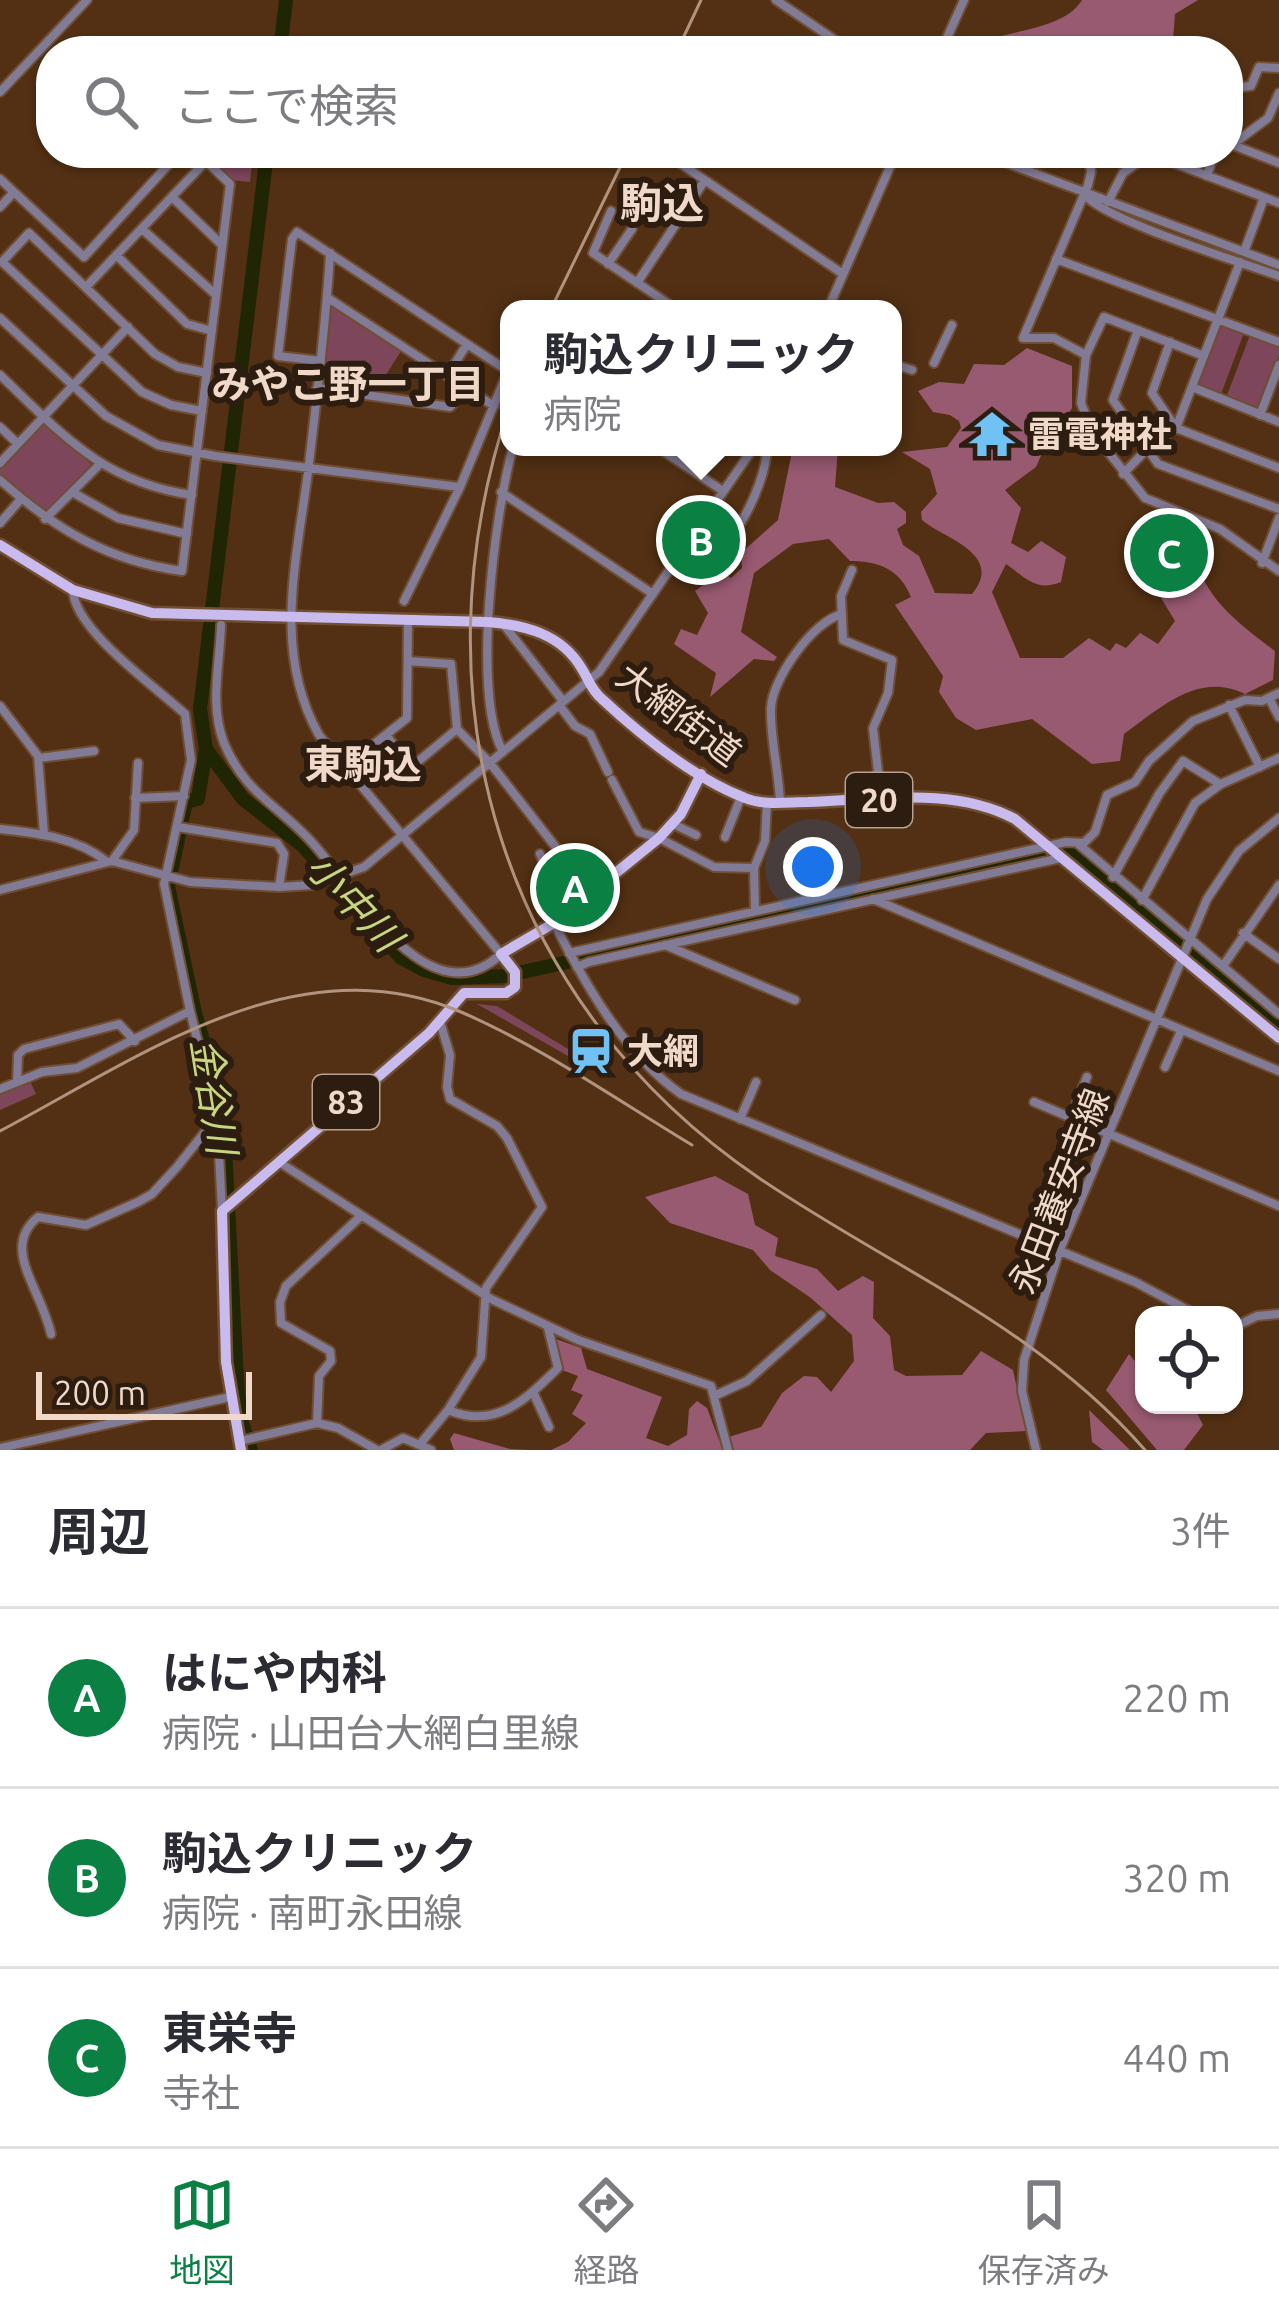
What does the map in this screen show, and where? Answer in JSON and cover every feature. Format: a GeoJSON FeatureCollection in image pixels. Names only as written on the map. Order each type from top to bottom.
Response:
{"type":"FeatureCollection","features":[{"type":"Feature","properties":{"kind":"main road","name":"大網街道"},"geometry":{"type":"LineString","coordinates":[[0,545],[73,590],[152,614],[220,621],[289,617],[523,626],[555,641],[582,668],[588,682],[635,727],[741,796],[774,802],[944,798],[982,804],[1015,819],[1279,1038]]}},
{"type":"Feature","properties":{"kind":"main road"},"geometry":{"type":"LineString","coordinates":[[501,954],[554,923],[659,838],[674,824],[701,774]]}},
{"type":"Feature","properties":{"kind":"main road","name":"83"},"geometry":{"type":"LineString","coordinates":[[222,1211],[440,1022],[464,993],[506,993],[515,987],[515,972],[501,954]]}},
{"type":"Feature","properties":{"kind":"main road"},"geometry":{"type":"LineString","coordinates":[[222,1211],[230,1397],[240,1446]]}},
{"type":"Feature","properties":{"kind":"street"},"geometry":{"type":"LineString","coordinates":[[53,36],[87,0]]}},
{"type":"Feature","properties":{"kind":"street"},"geometry":{"type":"LineString","coordinates":[[776,0],[829,36]]}},
{"type":"Feature","properties":{"kind":"street"},"geometry":{"type":"LineString","coordinates":[[948,36],[964,0]]}},
{"type":"Feature","properties":{"kind":"street"},"geometry":{"type":"LineString","coordinates":[[0,92],[36,54]]}},
{"type":"Feature","properties":{"kind":"street"},"geometry":{"type":"LineString","coordinates":[[1243,87],[1251,86],[1258,67],[1279,68]]}},
{"type":"Feature","properties":{"kind":"street"},"geometry":{"type":"LineString","coordinates":[[1243,136],[1268,118],[1279,93]]}},
{"type":"Feature","properties":{"kind":"street"},"geometry":{"type":"LineString","coordinates":[[1268,118],[1279,122]]}},
{"type":"Feature","properties":{"kind":"street"},"geometry":{"type":"LineString","coordinates":[[1243,153],[1279,163]]}},
{"type":"Feature","properties":{"kind":"street"},"geometry":{"type":"LineString","coordinates":[[0,179],[84,257],[165,168]]}},
{"type":"Feature","properties":{"kind":"street"},"geometry":{"type":"LineString","coordinates":[[86,287],[199,168]]}},
{"type":"Feature","properties":{"kind":"street"},"geometry":{"type":"LineString","coordinates":[[0,480],[45,519],[103,552],[182,572],[230,184],[213,168]]}},
{"type":"Feature","properties":{"kind":"street"},"geometry":{"type":"LineString","coordinates":[[687,168],[843,274]]}},
{"type":"Feature","properties":{"kind":"street"},"geometry":{"type":"LineString","coordinates":[[832,300],[889,168]]}},
{"type":"Feature","properties":{"kind":"street"},"geometry":{"type":"LineString","coordinates":[[1019,168],[1279,276]]}},
{"type":"Feature","properties":{"kind":"street"},"geometry":{"type":"LineString","coordinates":[[1086,355],[1046,336],[1023,338],[1090,168]]}},
{"type":"Feature","properties":{"kind":"street"},"geometry":{"type":"LineString","coordinates":[[1108,202],[1130,168]]}},
{"type":"Feature","properties":{"kind":"street"},"geometry":{"type":"LineString","coordinates":[[1186,168],[1279,203]]}},
{"type":"Feature","properties":{"kind":"street"},"geometry":{"type":"LineString","coordinates":[[1207,176],[1210,168]]}},
{"type":"Feature","properties":{"kind":"street"},"geometry":{"type":"LineString","coordinates":[[637,283],[705,180]]}},
{"type":"Feature","properties":{"kind":"street"},"geometry":{"type":"LineString","coordinates":[[0,206],[14,192]]}},
{"type":"Feature","properties":{"kind":"street"},"geometry":{"type":"LineString","coordinates":[[1083,193],[1091,204],[1242,257],[1279,265]]}},
{"type":"Feature","properties":{"kind":"street"},"geometry":{"type":"LineString","coordinates":[[172,197],[222,245]]}},
{"type":"Feature","properties":{"kind":"street"},"geometry":{"type":"LineString","coordinates":[[1123,474],[1176,428],[1264,198]]}},
{"type":"Feature","properties":{"kind":"street"},"geometry":{"type":"LineString","coordinates":[[611,211],[593,253],[662,300]]}},
{"type":"Feature","properties":{"kind":"street"},"geometry":{"type":"LineString","coordinates":[[142,229],[216,295]]}},
{"type":"Feature","properties":{"kind":"street"},"geometry":{"type":"LineString","coordinates":[[608,264],[632,229]]}},
{"type":"Feature","properties":{"kind":"street"},"geometry":{"type":"LineString","coordinates":[[202,411],[156,400],[2,262],[29,233],[166,361],[207,373]]}},
{"type":"Feature","properties":{"kind":"street"},"geometry":{"type":"LineString","coordinates":[[321,361],[278,356],[294,234],[302,233],[500,366]]}},
{"type":"Feature","properties":{"kind":"street"},"geometry":{"type":"LineString","coordinates":[[220,621],[216,719],[236,771],[308,837],[336,879],[401,948],[421,961],[472,973],[488,967],[501,954],[344,768],[304,708],[295,680],[289,617],[330,253]]}},
{"type":"Feature","properties":{"kind":"street"},"geometry":{"type":"LineString","coordinates":[[116,255],[187,324],[212,331]]}},
{"type":"Feature","properties":{"kind":"street"},"geometry":{"type":"LineString","coordinates":[[1056,259],[1279,342]]}},
{"type":"Feature","properties":{"kind":"street"},"geometry":{"type":"LineString","coordinates":[[328,298],[494,406]]}},
{"type":"Feature","properties":{"kind":"street"},"geometry":{"type":"LineString","coordinates":[[1204,356],[1104,317],[1086,355],[1083,413],[1123,474],[1156,505],[1220,529],[1279,571]]}},
{"type":"Feature","properties":{"kind":"street"},"geometry":{"type":"LineString","coordinates":[[0,318],[106,416],[138,437],[215,456],[460,487]]}},
{"type":"Feature","properties":{"kind":"street"},"geometry":{"type":"LineString","coordinates":[[934,363],[952,325]]}},
{"type":"Feature","properties":{"kind":"street"},"geometry":{"type":"LineString","coordinates":[[0,464],[128,327]]}},
{"type":"Feature","properties":{"kind":"street"},"geometry":{"type":"LineString","coordinates":[[1138,330],[1113,400],[1158,464],[1279,513],[1262,563]]}},
{"type":"Feature","properties":{"kind":"street"},"geometry":{"type":"LineString","coordinates":[[1171,342],[1152,393],[1176,428],[1279,468]]}},
{"type":"Feature","properties":{"kind":"street"},"geometry":{"type":"LineString","coordinates":[[447,376],[466,344]]}},
{"type":"Feature","properties":{"kind":"street"},"geometry":{"type":"LineString","coordinates":[[1260,415],[1279,365]]}},
{"type":"Feature","properties":{"kind":"street"},"geometry":{"type":"LineString","coordinates":[[902,367],[912,370]]}},
{"type":"Feature","properties":{"kind":"street"},"geometry":{"type":"LineString","coordinates":[[0,374],[99,464],[151,488],[192,495]]}},
{"type":"Feature","properties":{"kind":"street"},"geometry":{"type":"LineString","coordinates":[[317,388],[451,407],[468,389]]}},
{"type":"Feature","properties":{"kind":"street"},"geometry":{"type":"LineString","coordinates":[[1192,388],[1279,422]]}},
{"type":"Feature","properties":{"kind":"street"},"geometry":{"type":"LineString","coordinates":[[404,601],[500,391]]}},
{"type":"Feature","properties":{"kind":"street"},"geometry":{"type":"LineString","coordinates":[[0,428],[18,444]]}},
{"type":"Feature","properties":{"kind":"street"},"geometry":{"type":"LineString","coordinates":[[503,752],[491,699],[488,622],[501,492],[511,456]]}},
{"type":"Feature","properties":{"kind":"street"},"geometry":{"type":"LineString","coordinates":[[670,456],[723,491]]}},
{"type":"Feature","properties":{"kind":"street"},"geometry":{"type":"LineString","coordinates":[[0,829],[44,834],[110,862],[166,877],[279,887],[336,879],[364,867],[588,682],[748,456]]}},
{"type":"Feature","properties":{"kind":"street"},"geometry":{"type":"LineString","coordinates":[[673,566],[691,569],[703,563],[738,526],[764,478],[766,456]]}},
{"type":"Feature","properties":{"kind":"street"},"geometry":{"type":"LineString","coordinates":[[45,519],[99,464]]}},
{"type":"Feature","properties":{"kind":"street"},"geometry":{"type":"LineString","coordinates":[[72,492],[135,524],[187,533]]}},
{"type":"Feature","properties":{"kind":"street"},"geometry":{"type":"LineString","coordinates":[[501,492],[653,594]]}},
{"type":"Feature","properties":{"kind":"street"},"geometry":{"type":"LineString","coordinates":[[0,523],[21,499]]}},
{"type":"Feature","properties":{"kind":"street"},"geometry":{"type":"LineString","coordinates":[[852,570],[843,584],[843,640],[892,660],[888,693],[873,728],[881,800]]}},
{"type":"Feature","properties":{"kind":"street"},"geometry":{"type":"LineString","coordinates":[[73,590],[73,599],[94,634],[185,714],[191,748],[183,828],[166,877],[168,906],[217,1117],[222,1211]]}},
{"type":"Feature","properties":{"kind":"street"},"geometry":{"type":"LineString","coordinates":[[755,911],[754,868],[764,850],[774,802],[771,709],[775,689],[808,635],[823,621],[842,614]]}},
{"type":"Feature","properties":{"kind":"street"},"geometry":{"type":"LineString","coordinates":[[344,768],[407,718],[408,620]]}},
{"type":"Feature","properties":{"kind":"street"},"geometry":{"type":"LineString","coordinates":[[503,623],[575,726],[590,734],[636,830],[714,867],[754,868]]}},
{"type":"Feature","properties":{"kind":"street"},"geometry":{"type":"LineString","coordinates":[[409,661],[451,664],[457,729],[490,763],[590,891]]}},
{"type":"Feature","properties":{"kind":"street"},"geometry":{"type":"LineString","coordinates":[[569,953],[1077,843],[1092,838],[1107,796],[1135,782],[1149,760],[1192,721],[1228,705],[1275,696],[1279,717]]}},
{"type":"Feature","properties":{"kind":"street"},"geometry":{"type":"LineString","coordinates":[[1228,705],[1260,767]]}},
{"type":"Feature","properties":{"kind":"street"},"geometry":{"type":"LineString","coordinates":[[0,706],[39,758],[44,834]]}},
{"type":"Feature","properties":{"kind":"street"},"geometry":{"type":"LineString","coordinates":[[386,735],[407,762],[415,764],[457,729]]}},
{"type":"Feature","properties":{"kind":"street"},"geometry":{"type":"LineString","coordinates":[[39,758],[94,751]]}},
{"type":"Feature","properties":{"kind":"street"},"geometry":{"type":"LineString","coordinates":[[1142,900],[1196,803],[1221,784],[1279,758]]}},
{"type":"Feature","properties":{"kind":"street"},"geometry":{"type":"LineString","coordinates":[[1113,877],[1183,761],[1221,784]]}},
{"type":"Feature","properties":{"kind":"street"},"geometry":{"type":"LineString","coordinates":[[0,890],[110,862],[134,830],[138,763]]}},
{"type":"Feature","properties":{"kind":"street"},"geometry":{"type":"LineString","coordinates":[[135,798],[184,796]]}},
{"type":"Feature","properties":{"kind":"street"},"geometry":{"type":"LineString","coordinates":[[724,837],[741,796]]}},
{"type":"Feature","properties":{"kind":"street","name":"永田養安寺線"},"geometry":{"type":"LineString","coordinates":[[1036,1450],[1021,1376],[1059,1252],[1189,940],[1224,870],[1247,842],[1279,818]]}},
{"type":"Feature","properties":{"kind":"street"},"geometry":{"type":"LineString","coordinates":[[674,824],[696,835]]}},
{"type":"Feature","properties":{"kind":"street"},"geometry":{"type":"LineString","coordinates":[[183,828],[277,843],[284,854],[279,887]]}},
{"type":"Feature","properties":{"kind":"street"},"geometry":{"type":"LineString","coordinates":[[1077,843],[1279,1013]]}},
{"type":"Feature","properties":{"kind":"street"},"geometry":{"type":"LineString","coordinates":[[540,854],[565,913]]}},
{"type":"Feature","properties":{"kind":"street"},"geometry":{"type":"LineString","coordinates":[[577,968],[1062,858]]}},
{"type":"Feature","properties":{"kind":"street"},"geometry":{"type":"LineString","coordinates":[[1223,966],[1279,885]]}},
{"type":"Feature","properties":{"kind":"street"},"geometry":{"type":"LineString","coordinates":[[872,899],[1279,1071]]}},
{"type":"Feature","properties":{"kind":"street"},"geometry":{"type":"LineString","coordinates":[[554,923],[577,968],[638,1052],[670,1085],[740,1119],[1149,1288],[1181,1306]]}},
{"type":"Feature","properties":{"kind":"street"},"geometry":{"type":"LineString","coordinates":[[1243,932],[1279,959]]}},
{"type":"Feature","properties":{"kind":"street"},"geometry":{"type":"LineString","coordinates":[[665,945],[795,1000]]}},
{"type":"Feature","properties":{"kind":"street"},"geometry":{"type":"LineString","coordinates":[[0,1089],[42,1072],[77,1068],[190,1011]]}},
{"type":"Feature","properties":{"kind":"street"},"geometry":{"type":"LineString","coordinates":[[421,1443],[481,1357],[483,1294],[542,1208],[507,1138],[490,1121],[450,1099],[451,1062],[440,1022]]}},
{"type":"Feature","properties":{"kind":"street"},"geometry":{"type":"LineString","coordinates":[[17,1081],[18,1055],[24,1049],[118,1024],[135,1041]]}},
{"type":"Feature","properties":{"kind":"street"},"geometry":{"type":"LineString","coordinates":[[1165,1066],[1181,1031]]}},
{"type":"Feature","properties":{"kind":"street"},"geometry":{"type":"LineString","coordinates":[[1071,1117],[1087,1077]]}},
{"type":"Feature","properties":{"kind":"street"},"geometry":{"type":"LineString","coordinates":[[740,1119],[756,1082]]}},
{"type":"Feature","properties":{"kind":"street"},"geometry":{"type":"LineString","coordinates":[[1034,1102],[1279,1206]]}},
{"type":"Feature","properties":{"kind":"street"},"geometry":{"type":"LineString","coordinates":[[51,1334],[46,1313],[14,1254],[16,1233],[38,1216],[86,1225],[152,1194],[217,1117]]}},
{"type":"Feature","properties":{"kind":"street"},"geometry":{"type":"LineString","coordinates":[[278,1161],[483,1294],[548,1328],[711,1386],[728,1450]]}},
{"type":"Feature","properties":{"kind":"street"},"geometry":{"type":"LineString","coordinates":[[317,1423],[320,1376],[331,1361],[330,1352],[284,1325],[280,1302],[286,1286],[361,1216]]}},
{"type":"Feature","properties":{"kind":"street"},"geometry":{"type":"LineString","coordinates":[[1243,1323],[1279,1314]]}},
{"type":"Feature","properties":{"kind":"street"},"geometry":{"type":"LineString","coordinates":[[714,1396],[747,1381],[821,1315]]}},
{"type":"Feature","properties":{"kind":"street"},"geometry":{"type":"LineString","coordinates":[[448,1410],[478,1419],[509,1410],[533,1392],[560,1365],[548,1328]]}},
{"type":"Feature","properties":{"kind":"street"},"geometry":{"type":"LineString","coordinates":[[533,1392],[549,1427]]}},
{"type":"Feature","properties":{"kind":"street"},"geometry":{"type":"LineString","coordinates":[[0,1448],[230,1397]]}},
{"type":"Feature","properties":{"kind":"street"},"geometry":{"type":"LineString","coordinates":[[240,1446],[317,1423],[338,1428],[379,1450],[403,1438],[431,1450]]}},
{"type":"Feature","properties":{"kind":"shaded area"},"geometry":{"type":"Polygon","coordinates":[[[1082,0],[1198,0],[1175,14],[1173,36],[1002,36],[1056,21],[1082,0]]]}},
{"type":"Feature","properties":{"kind":"shaded area"},"geometry":{"type":"Polygon","coordinates":[[[219,168],[251,168],[250,182],[231,180],[219,168]]]}},
{"type":"Feature","properties":{"kind":"shaded area"},"geometry":{"type":"Polygon","coordinates":[[[332,303],[401,351],[382,381],[325,373],[332,303]]]}},
{"type":"Feature","properties":{"kind":"shaded area"},"geometry":{"type":"Polygon","coordinates":[[[1220,324],[1244,333],[1221,394],[1197,385],[1220,324]]]}},
{"type":"Feature","properties":{"kind":"shaded area"},"geometry":{"type":"Polygon","coordinates":[[[1250,335],[1279,346],[1259,410],[1226,398],[1250,335]]]}},
{"type":"Feature","properties":{"kind":"shaded area"},"geometry":{"type":"Polygon","coordinates":[[[1027,348],[1072,366],[1072,408],[1052,443],[1042,440],[1036,467],[1005,490],[1021,508],[1011,543],[1028,552],[1041,541],[1066,557],[1061,582],[1038,584],[1006,564],[992,592],[1020,658],[1063,658],[1089,638],[1110,651],[1116,643],[1126,648],[1140,633],[1158,644],[1175,621],[1158,593],[1187,553],[1220,604],[1275,651],[1273,680],[1245,694],[1212,687],[1181,695],[1124,734],[1120,761],[1092,764],[1032,719],[976,730],[956,718],[939,692],[943,676],[895,605],[911,597],[901,580],[879,565],[850,561],[829,539],[793,544],[754,573],[741,632],[777,657],[774,661],[754,659],[710,697],[716,673],[674,644],[681,629],[697,635],[708,613],[695,591],[721,572],[731,578],[742,568],[741,553],[778,520],[791,456],[837,456],[835,487],[878,503],[894,502],[906,512],[906,523],[897,529],[903,545],[919,556],[935,593],[972,594],[980,580],[976,557],[922,520],[921,512],[937,494],[930,469],[902,452],[947,447],[961,428],[950,415],[933,412],[918,391],[939,382],[964,384],[974,364],[1004,365],[1027,348]]]}},
{"type":"Feature","properties":{"kind":"shaded area"},"geometry":{"type":"Polygon","coordinates":[[[43,421],[91,464],[45,516],[0,476],[0,469],[43,421]]]}},
{"type":"Feature","properties":{"kind":"shaded area"},"geometry":{"type":"Polygon","coordinates":[[[477,1004],[497,1006],[573,1052],[568,1056],[477,1004]]]}},
{"type":"Feature","properties":{"kind":"shaded area"},"geometry":{"type":"Polygon","coordinates":[[[29,1079],[36,1094],[0,1110],[0,1092],[29,1079]]]}},
{"type":"Feature","properties":{"kind":"shaded area"},"geometry":{"type":"Polygon","coordinates":[[[715,1176],[748,1194],[755,1225],[778,1238],[775,1256],[817,1269],[838,1291],[863,1276],[874,1282],[873,1318],[890,1336],[894,1370],[906,1376],[962,1375],[981,1351],[1013,1370],[1026,1431],[986,1433],[970,1450],[551,1450],[568,1442],[586,1423],[572,1414],[583,1395],[571,1390],[578,1376],[562,1370],[553,1338],[581,1348],[587,1369],[662,1397],[646,1438],[668,1446],[687,1435],[689,1409],[697,1401],[707,1408],[719,1440],[761,1427],[782,1393],[804,1376],[817,1377],[831,1392],[854,1361],[852,1335],[770,1270],[753,1250],[670,1223],[645,1197],[715,1176]]]}},
{"type":"Feature","properties":{"kind":"shaded area"},"geometry":{"type":"Polygon","coordinates":[[[1129,1354],[1135,1361],[1135,1414],[1198,1414],[1203,1425],[1184,1450],[1157,1450],[1106,1390],[1129,1354]]]}},
{"type":"Feature","properties":{"kind":"shaded area"},"geometry":{"type":"Polygon","coordinates":[[[1089,1410],[1130,1450],[1103,1450],[1092,1442],[1089,1410]]]}},
{"type":"Feature","properties":{"kind":"shaded area"},"geometry":{"type":"Polygon","coordinates":[[[454,1433],[529,1450],[454,1450],[450,1439],[454,1433]]]}},
{"type":"Feature","properties":{"kind":"waterway","name":"小中川"},"geometry":{"type":"LineString","coordinates":[[282,36],[286,0]]}},
{"type":"Feature","properties":{"kind":"waterway","name":"小中川"},"geometry":{"type":"LineString","coordinates":[[265,168],[200,709],[206,749],[243,799],[303,846],[400,957],[452,978],[504,976],[1068,852],[1279,1026]]}},
{"type":"Feature","properties":{"kind":"waterway","name":"金谷川"},"geometry":{"type":"LineString","coordinates":[[206,749],[198,799],[186,802],[168,886],[195,1013],[223,1109],[240,1417],[251,1450]]}},
{"type":"Feature","properties":{"kind":"railway"},"geometry":{"type":"LineString","coordinates":[[684,36],[701,0]]}},
{"type":"Feature","properties":{"kind":"railway"},"geometry":{"type":"LineString","coordinates":[[555,300],[620,168]]}},
{"type":"Feature","properties":{"kind":"railway"},"geometry":{"type":"LineString","coordinates":[[500,442],[481,517],[470,626],[477,734],[500,837],[541,934],[597,1025],[670,1107],[759,1178],[1010,1333],[1103,1406],[1145,1450]]}},
{"type":"Feature","properties":{"kind":"railway"},"geometry":{"type":"LineString","coordinates":[[0,1131],[164,1042],[222,1018],[280,999],[339,991],[400,994],[461,1012],[550,1058],[692,1145]]}},
{"type":"Feature","properties":{"kind":"place","name":"雷電神社"},"geometry":{"type":"Point","coordinates":[992,434]}},
{"type":"Feature","properties":{"kind":"place","name":"駒込クリニック"},"geometry":{"type":"Point","coordinates":[701,540]}},
{"type":"Feature","properties":{"kind":"place","name":"東栄寺"},"geometry":{"type":"Point","coordinates":[1169,553]}},
{"type":"Feature","properties":{"kind":"place","name":"はにや内科"},"geometry":{"type":"Point","coordinates":[575,888]}},
{"type":"Feature","properties":{"kind":"place","name":"大網"},"geometry":{"type":"Point","coordinates":[591,1051]}},
{"type":"Feature","properties":{"kind":"district","name":"駒込"},"geometry":{"type":"Point","coordinates":[662,203]}},
{"type":"Feature","properties":{"kind":"district","name":"みやこ野一丁目"},"geometry":{"type":"Point","coordinates":[348,384]}},
{"type":"Feature","properties":{"kind":"district","name":"東駒込"},"geometry":{"type":"Point","coordinates":[363,764]}}]}
